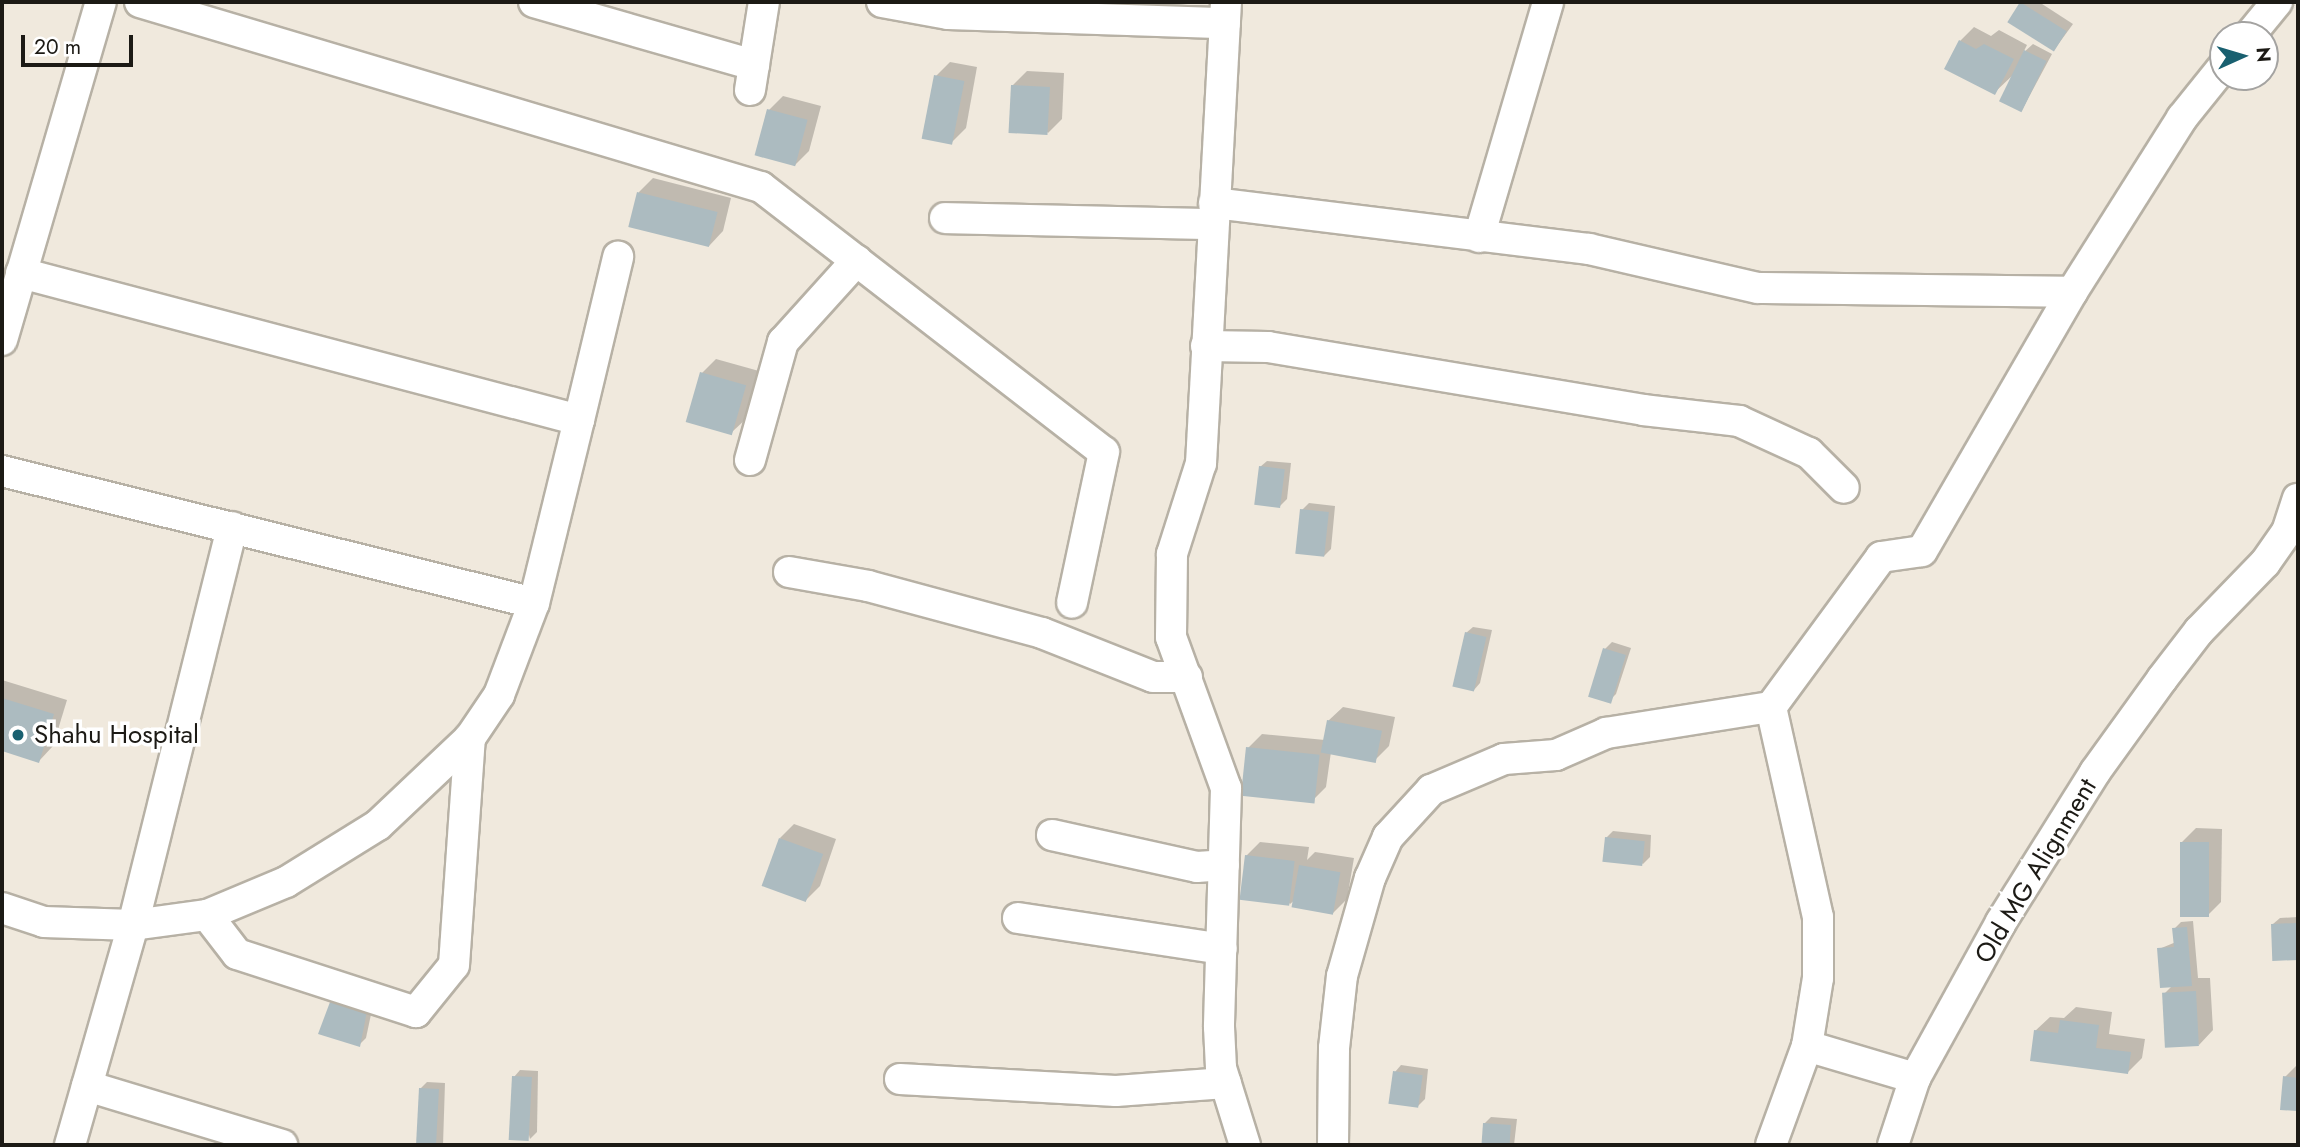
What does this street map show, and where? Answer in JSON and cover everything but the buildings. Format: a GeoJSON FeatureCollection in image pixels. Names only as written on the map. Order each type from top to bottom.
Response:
{"type":"FeatureCollection","features":[{"type":"Feature","properties":{"kind":"street"},"geometry":{"type":"LineString","coordinates":[[2,340],[101,2]]}},
{"type":"Feature","properties":{"kind":"street"},"geometry":{"type":"LineString","coordinates":[[139,2],[761,187],[1104,452],[1072,603]]}},
{"type":"Feature","properties":{"kind":"street"},"geometry":{"type":"LineString","coordinates":[[534,2],[752,77],[764,2]]}},
{"type":"Feature","properties":{"kind":"street"},"geometry":{"type":"LineString","coordinates":[[882,2],[948,14],[1226,13],[1201,463],[1172,554],[1171,637],[1226,788],[1219,1027],[1226,1083],[1245,1145]]}},
{"type":"Feature","properties":{"kind":"street"},"geometry":{"type":"LineString","coordinates":[[1479,237],[1548,2]]}},
{"type":"Feature","properties":{"kind":"street"},"geometry":{"type":"LineString","coordinates":[[2261,21],[2277,2]]}},
{"type":"Feature","properties":{"kind":"street"},"geometry":{"type":"LineString","coordinates":[[1333,1145],[1334,1048],[1342,976],[1370,878],[1388,837],[1431,790],[1504,759],[1556,755],[1605,733],[1771,707],[1881,557],[1922,551],[2073,292],[2182,118],[2209,84]]}},
{"type":"Feature","properties":{"kind":"street"},"geometry":{"type":"LineString","coordinates":[[945,218],[1213,213],[1589,249],[1758,288],[2073,292]]}},
{"type":"Feature","properties":{"kind":"street"},"geometry":{"type":"LineString","coordinates":[[2,908],[44,922],[133,925],[207,915],[286,882],[378,825],[470,738],[499,695],[534,603],[618,257]]}},
{"type":"Feature","properties":{"kind":"street"},"geometry":{"type":"LineString","coordinates":[[750,460],[783,342],[857,260]]}},
{"type":"Feature","properties":{"kind":"street"},"geometry":{"type":"LineString","coordinates":[[21,273],[579,420]]}},
{"type":"Feature","properties":{"kind":"street"},"geometry":{"type":"LineString","coordinates":[[1206,346],[1268,347],[1643,410],[1740,421],[1809,453],[1844,488]]}},
{"type":"Feature","properties":{"kind":"street"},"geometry":{"type":"LineString","coordinates":[[2,471],[534,603]]}},
{"type":"Feature","properties":{"kind":"street","name":"Old MG Alignment"},"geometry":{"type":"LineString","coordinates":[[1893,1145],[1915,1078],[2001,922],[2095,772],[2199,631],[2293,535],[2298,499]]}},
{"type":"Feature","properties":{"kind":"street"},"geometry":{"type":"LineString","coordinates":[[70,1145],[133,925],[232,527]]}},
{"type":"Feature","properties":{"kind":"street"},"geometry":{"type":"LineString","coordinates":[[789,572],[868,586],[1042,633],[1153,677],[1187,677]]}},
{"type":"Feature","properties":{"kind":"street"},"geometry":{"type":"LineString","coordinates":[[1771,707],[1818,917],[1818,978],[1807,1046],[1771,1145]]}},
{"type":"Feature","properties":{"kind":"street"},"geometry":{"type":"LineString","coordinates":[[207,915],[237,954],[416,1012],[454,965],[470,738]]}},
{"type":"Feature","properties":{"kind":"street"},"geometry":{"type":"LineString","coordinates":[[1052,835],[1197,867],[1224,865]]}},
{"type":"Feature","properties":{"kind":"street"},"geometry":{"type":"LineString","coordinates":[[1018,918],[1222,949]]}},
{"type":"Feature","properties":{"kind":"street"},"geometry":{"type":"LineString","coordinates":[[1807,1046],[1915,1078]]}},
{"type":"Feature","properties":{"kind":"street"},"geometry":{"type":"LineString","coordinates":[[900,1079],[1116,1091],[1226,1083]]}},
{"type":"Feature","properties":{"kind":"street"},"geometry":{"type":"LineString","coordinates":[[87,1086],[282,1145]]}},
{"type":"Feature","properties":{"kind":"place","name":"Shahu Hospital"},"geometry":{"type":"Point","coordinates":[18,735]}}]}
